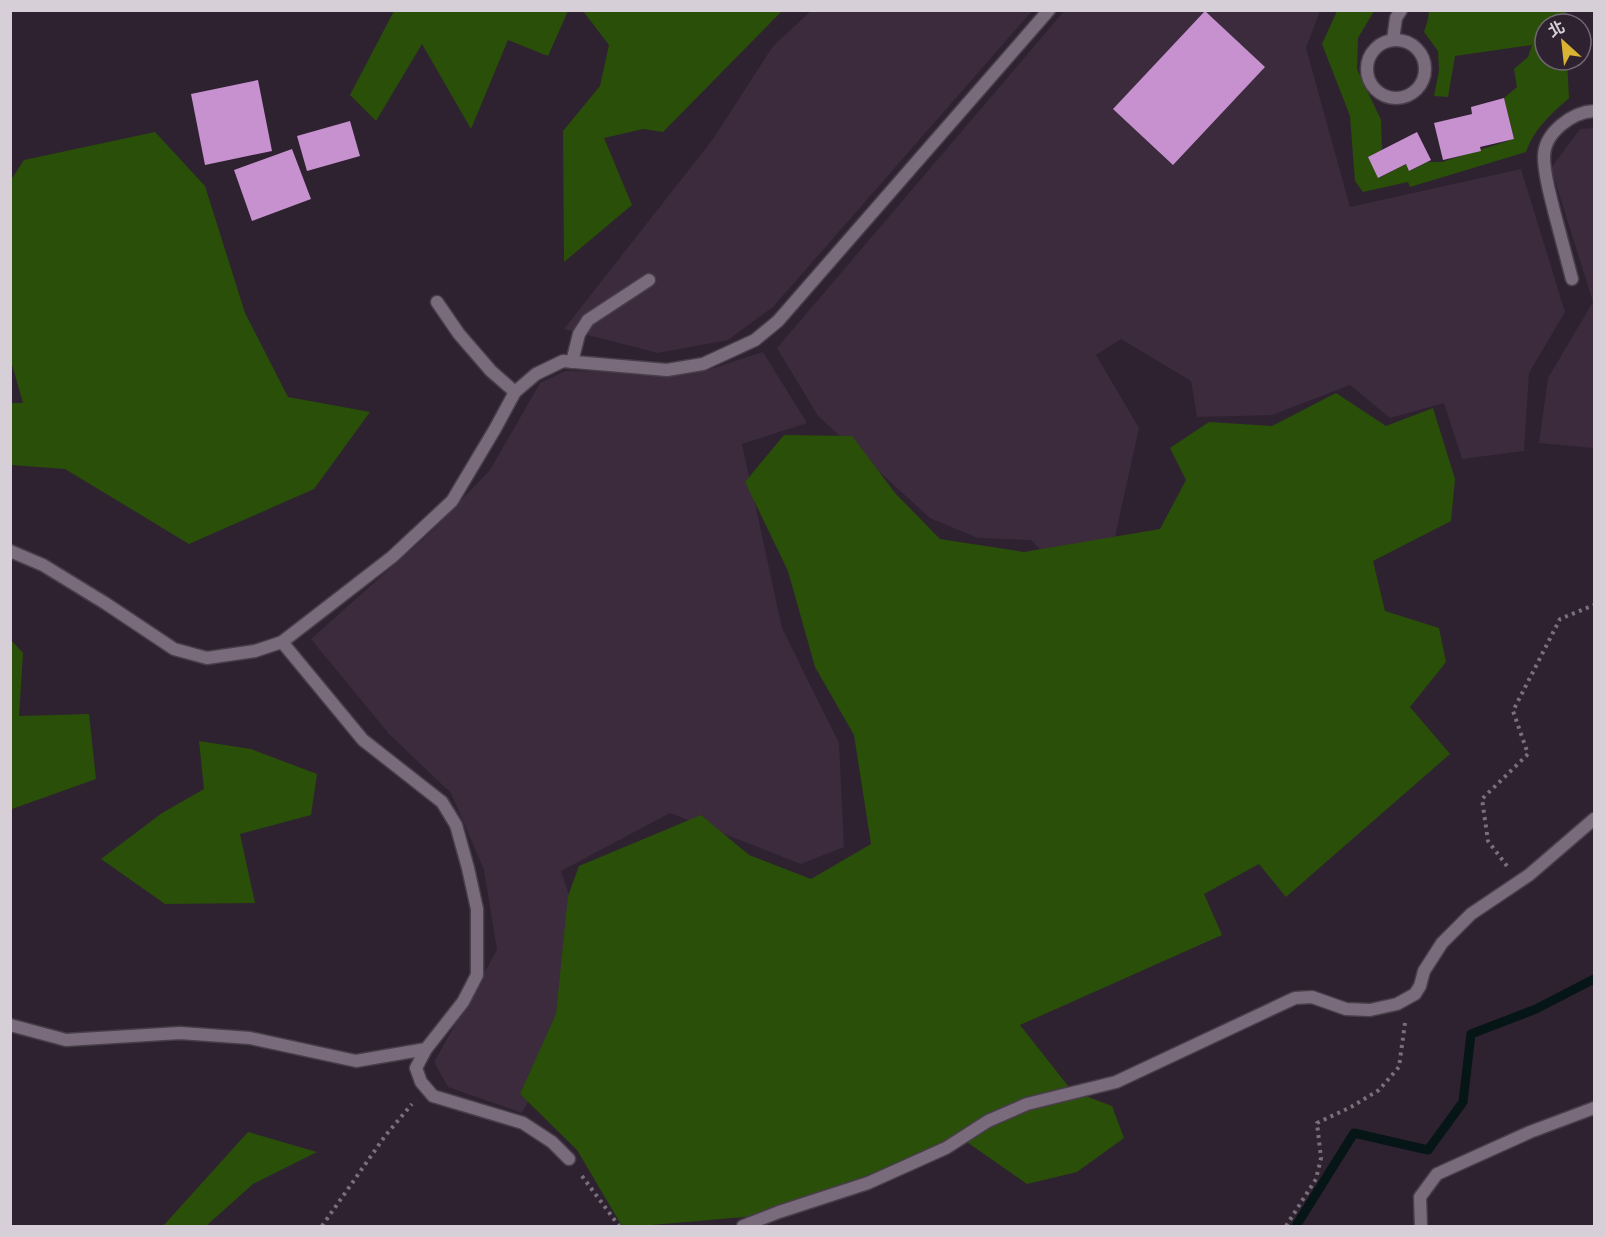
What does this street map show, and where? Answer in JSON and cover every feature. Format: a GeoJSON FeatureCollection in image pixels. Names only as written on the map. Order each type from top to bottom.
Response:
{"type":"FeatureCollection","features":[{"type":"Feature","properties":{"kind":"street"},"geometry":{"type":"LineString","coordinates":[[10,551],[43,565],[174,649],[207,658],[255,651],[282,642],[392,557],[452,501],[515,392],[536,374],[563,361],[667,370],[703,364],[755,340],[778,321],[1048,10]]}},
{"type":"Feature","properties":{"kind":"street"},"geometry":{"type":"LineString","coordinates":[[1393,40],[1396,18],[1401,10]]}},
{"type":"Feature","properties":{"kind":"street"},"geometry":{"type":"LineString","coordinates":[[1393,40],[1402,41],[1417,50],[1424,67],[1424,76],[1420,84],[1407,96],[1398,98],[1388,97],[1371,86],[1367,67],[1369,58],[1375,49],[1393,40]]}},
{"type":"Feature","properties":{"kind":"street"},"geometry":{"type":"LineString","coordinates":[[1572,279],[1547,182],[1544,154],[1550,138],[1566,120],[1583,111],[1594,111]]}},
{"type":"Feature","properties":{"kind":"street"},"geometry":{"type":"LineString","coordinates":[[572,362],[579,334],[588,320],[649,280]]}},
{"type":"Feature","properties":{"kind":"street"},"geometry":{"type":"LineString","coordinates":[[437,302],[484,364],[515,392]]}},
{"type":"Feature","properties":{"kind":"street"},"geometry":{"type":"LineString","coordinates":[[282,642],[363,740],[442,802],[456,825],[477,909],[477,975],[463,1002],[426,1049],[416,1068],[421,1082],[434,1096],[523,1123],[552,1142],[569,1159]]}},
{"type":"Feature","properties":{"kind":"street"},"geometry":{"type":"LineString","coordinates":[[743,1227],[779,1212],[868,1183],[946,1148],[988,1121],[1027,1104],[1116,1082],[1294,998],[1312,997],[1346,1009],[1370,1010],[1397,1004],[1415,994],[1424,971],[1442,943],[1472,914],[1520,882],[1594,819]]}},
{"type":"Feature","properties":{"kind":"street"},"geometry":{"type":"LineString","coordinates":[[10,1025],[66,1040],[180,1033],[250,1038],[356,1061],[426,1049]]}},
{"type":"Feature","properties":{"kind":"street"},"geometry":{"type":"LineString","coordinates":[[1421,1227],[1420,1197],[1437,1174],[1530,1132],[1594,1108]]}},
{"type":"Feature","properties":{"kind":"path"},"geometry":{"type":"LineString","coordinates":[[1520,882],[1488,841],[1482,799],[1528,754],[1514,711],[1560,619],[1594,605]]}},
{"type":"Feature","properties":{"kind":"path"},"geometry":{"type":"LineString","coordinates":[[1286,1227],[1316,1179],[1321,1158],[1317,1123],[1351,1107],[1379,1090],[1399,1067],[1410,996]]}},
{"type":"Feature","properties":{"kind":"path"},"geometry":{"type":"LineString","coordinates":[[322,1227],[385,1136],[426,1087]]}},
{"type":"Feature","properties":{"kind":"path"},"geometry":{"type":"LineString","coordinates":[[569,1159],[619,1227]]}},
{"type":"Feature","properties":{"kind":"shaded area"},"geometry":{"type":"Polygon","coordinates":[[[1065,10],[1320,11],[1306,48],[1350,207],[1521,169],[1565,312],[1529,373],[1524,451],[1462,459],[1444,403],[1390,418],[1350,385],[1272,415],[1197,417],[1191,381],[1121,339],[1096,355],[1139,428],[1106,577],[1077,587],[1031,540],[978,538],[930,518],[818,416],[777,348],[1065,10]]]}},
{"type":"Feature","properties":{"kind":"shaded area"},"geometry":{"type":"Polygon","coordinates":[[[811,11],[1032,11],[773,307],[728,340],[658,353],[564,329],[713,139],[773,46],[811,11]]]}},
{"type":"Feature","properties":{"kind":"shaded area"},"geometry":{"type":"Polygon","coordinates":[[[1594,128],[1594,448],[1539,443],[1548,378],[1593,302],[1551,168],[1580,129],[1594,128]]]}},
{"type":"Feature","properties":{"kind":"shaded area"},"geometry":{"type":"Polygon","coordinates":[[[763,352],[807,423],[742,444],[782,628],[839,743],[844,847],[801,864],[670,813],[561,871],[595,972],[522,1113],[448,1087],[434,1062],[497,950],[484,870],[451,793],[389,734],[311,639],[431,532],[490,470],[540,383],[565,371],[702,372],[763,352]]]}},
{"type":"Feature","properties":{"kind":"green space"},"geometry":{"type":"Polygon","coordinates":[[[394,11],[568,11],[548,56],[508,40],[471,129],[422,44],[376,121],[350,95],[394,11]]]}},
{"type":"Feature","properties":{"kind":"green space"},"geometry":{"type":"Polygon","coordinates":[[[583,11],[782,11],[663,132],[643,129],[604,138],[632,205],[564,262],[563,131],[600,86],[609,45],[583,11]]]}},
{"type":"Feature","properties":{"kind":"green space"},"geometry":{"type":"Polygon","coordinates":[[[1337,11],[1374,11],[1358,38],[1357,69],[1381,120],[1382,150],[1368,157],[1379,178],[1406,164],[1410,171],[1427,162],[1442,162],[1514,139],[1504,98],[1517,87],[1514,69],[1528,57],[1532,45],[1455,56],[1448,97],[1434,96],[1439,71],[1438,51],[1424,32],[1429,11],[1566,11],[1533,12],[1533,72],[1568,72],[1569,98],[1549,116],[1526,152],[1410,187],[1408,182],[1363,192],[1355,181],[1350,116],[1322,44],[1337,11]]]}},
{"type":"Feature","properties":{"kind":"green space"},"geometry":{"type":"Polygon","coordinates":[[[155,132],[205,186],[245,313],[288,397],[370,412],[314,489],[189,544],[65,469],[11,465],[11,403],[23,403],[11,361],[11,180],[24,160],[155,132]]]}},
{"type":"Feature","properties":{"kind":"green space"},"geometry":{"type":"Polygon","coordinates":[[[1336,393],[1386,426],[1433,408],[1455,479],[1451,521],[1373,561],[1385,611],[1439,628],[1446,662],[1410,707],[1450,754],[1286,897],[1259,864],[1204,894],[1222,935],[1020,1025],[1072,1091],[1112,1106],[1124,1138],[1077,1172],[1027,1184],[961,1138],[768,1215],[622,1226],[577,1150],[520,1094],[556,1014],[568,896],[579,866],[701,815],[749,855],[811,879],[871,844],[854,735],[815,667],[788,571],[745,482],[784,435],[852,436],[895,493],[940,539],[1024,552],[1160,529],[1186,480],[1170,448],[1209,422],[1272,426],[1336,393]]]}},
{"type":"Feature","properties":{"kind":"green space"},"geometry":{"type":"Polygon","coordinates":[[[10,639],[23,653],[19,716],[89,714],[96,779],[12,809],[10,808],[10,639]]]}},
{"type":"Feature","properties":{"kind":"green space"},"geometry":{"type":"Polygon","coordinates":[[[199,741],[251,749],[317,774],[311,815],[240,834],[255,903],[165,904],[101,859],[162,813],[204,789],[199,741]]]}},
{"type":"Feature","properties":{"kind":"green space"},"geometry":{"type":"Polygon","coordinates":[[[248,1132],[317,1152],[253,1184],[206,1226],[163,1226],[248,1132]]]}},
{"type":"Feature","properties":{"kind":"building"},"geometry":{"type":"Polygon","coordinates":[[[1205,11],[1265,67],[1173,165],[1113,109],[1205,11]]]}},
{"type":"Feature","properties":{"kind":"building"},"geometry":{"type":"Polygon","coordinates":[[[258,80],[272,151],[205,165],[191,94],[258,80]]]}},
{"type":"Feature","properties":{"kind":"building"},"geometry":{"type":"Polygon","coordinates":[[[1504,98],[1514,139],[1480,147],[1481,151],[1443,160],[1434,123],[1472,114],[1471,107],[1504,98]]]}},
{"type":"Feature","properties":{"kind":"building"},"geometry":{"type":"Polygon","coordinates":[[[350,121],[360,156],[307,171],[297,136],[350,121]]]}},
{"type":"Feature","properties":{"kind":"building"},"geometry":{"type":"Polygon","coordinates":[[[1417,132],[1431,160],[1409,171],[1406,164],[1378,178],[1368,157],[1417,132]]]}},
{"type":"Feature","properties":{"kind":"building"},"geometry":{"type":"Polygon","coordinates":[[[292,149],[311,199],[252,221],[234,170],[292,149]]]}},
{"type":"Feature","properties":{"kind":"waterway"},"geometry":{"type":"LineString","coordinates":[[1296,1226],[1354,1133],[1428,1150],[1463,1102],[1471,1034],[1536,1009],[1594,979]]}}]}
